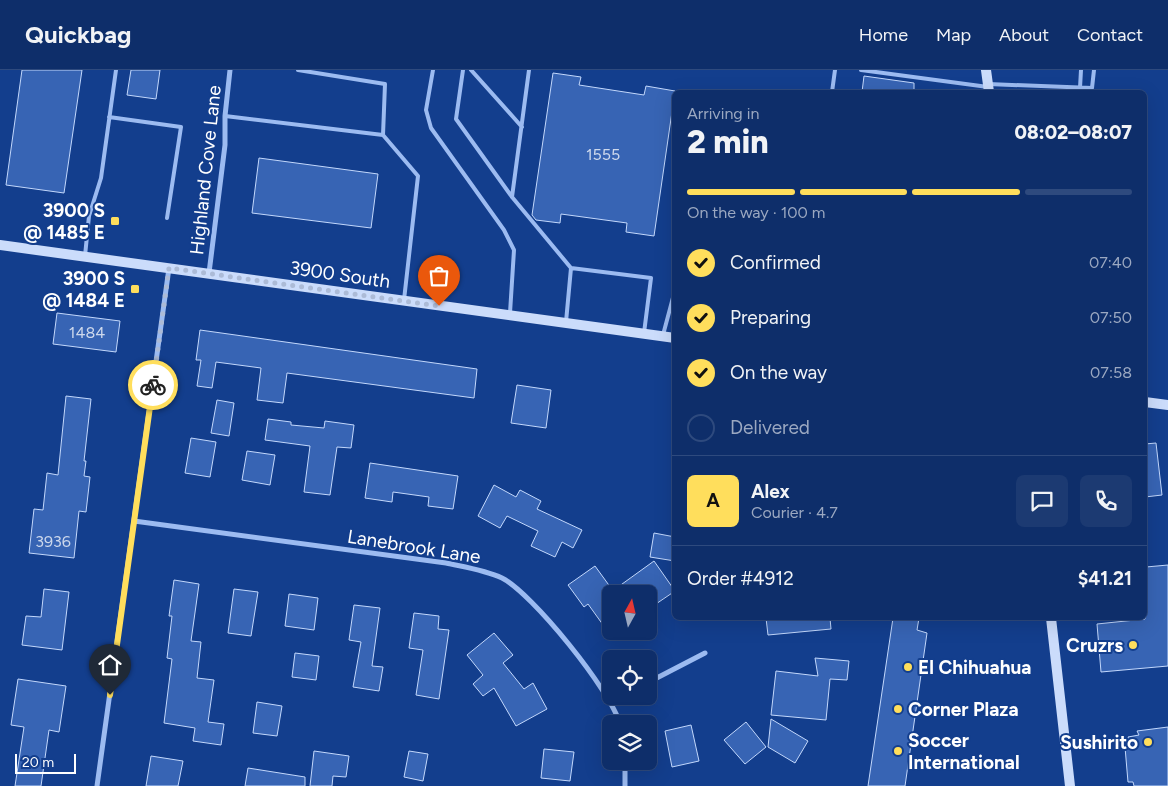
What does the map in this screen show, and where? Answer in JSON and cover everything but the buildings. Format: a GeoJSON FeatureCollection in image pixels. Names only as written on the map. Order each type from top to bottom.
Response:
{"type":"FeatureCollection","features":[{"type":"Feature","properties":{"kind":"main road"},"geometry":{"type":"LineString","coordinates":[[986,70],[988,88]]}},
{"type":"Feature","properties":{"kind":"main road","name":"3900 South"},"geometry":{"type":"LineString","coordinates":[[0,245],[672,338]]}},
{"type":"Feature","properties":{"kind":"main road"},"geometry":{"type":"LineString","coordinates":[[1147,402],[1168,405]]}},
{"type":"Feature","properties":{"kind":"main road"},"geometry":{"type":"LineString","coordinates":[[1051,620],[1070,786]]}},
{"type":"Feature","properties":{"kind":"street","name":"Highland Cove Lane"},"geometry":{"type":"LineString","coordinates":[[209,273],[225,145],[225,116],[230,70]]}},
{"type":"Feature","properties":{"kind":"street"},"geometry":{"type":"LineString","coordinates":[[97,786],[169,268]]}},
{"type":"Feature","properties":{"kind":"street","name":"Lanebrook Lane"},"geometry":{"type":"LineString","coordinates":[[134,521],[446,563],[503,578],[528,599],[553,626],[602,691]]}},
{"type":"Feature","properties":{"kind":"street"},"geometry":{"type":"LineString","coordinates":[[657,678],[705,653]]}},
{"type":"Feature","properties":{"kind":"street"},"geometry":{"type":"LineString","coordinates":[[625,770],[625,786]]}},
{"type":"Feature","properties":{"kind":"lane"},"geometry":{"type":"LineString","coordinates":[[85,256],[89,216],[101,178],[116,70]]}},
{"type":"Feature","properties":{"kind":"lane"},"geometry":{"type":"LineString","coordinates":[[298,70],[385,84],[383,135]]}},
{"type":"Feature","properties":{"kind":"lane"},"geometry":{"type":"LineString","coordinates":[[433,70],[426,110],[431,128],[504,230],[514,250],[510,315]]}},
{"type":"Feature","properties":{"kind":"lane"},"geometry":{"type":"LineString","coordinates":[[463,70],[456,119],[512,197],[571,268],[651,278],[644,333]]}},
{"type":"Feature","properties":{"kind":"lane"},"geometry":{"type":"LineString","coordinates":[[471,70],[522,127]]}},
{"type":"Feature","properties":{"kind":"lane"},"geometry":{"type":"LineString","coordinates":[[512,197],[529,70]]}},
{"type":"Feature","properties":{"kind":"lane"},"geometry":{"type":"LineString","coordinates":[[832,90],[835,70]]}},
{"type":"Feature","properties":{"kind":"lane"},"geometry":{"type":"LineString","coordinates":[[861,70],[988,88],[1092,88],[1094,70]]}},
{"type":"Feature","properties":{"kind":"lane"},"geometry":{"type":"LineString","coordinates":[[1080,88],[1081,70]]}},
{"type":"Feature","properties":{"kind":"lane"},"geometry":{"type":"LineString","coordinates":[[225,116],[383,135],[418,176],[404,300]]}},
{"type":"Feature","properties":{"kind":"lane"},"geometry":{"type":"LineString","coordinates":[[109,117],[181,127],[167,218]]}},
{"type":"Feature","properties":{"kind":"lane"},"geometry":{"type":"LineString","coordinates":[[566,323],[571,268]]}},
{"type":"Feature","properties":{"kind":"lane"},"geometry":{"type":"LineString","coordinates":[[662,336],[672,301]]}},
{"type":"Feature","properties":{"kind":"way so far"},"geometry":{"type":"LineString","coordinates":[[153,385],[169,268],[439,306]]}},
{"type":"Feature","properties":{"kind":"place","name":"3900 S @ 1485 E"},"geometry":{"type":"Point","coordinates":[115,221]}},
{"type":"Feature","properties":{"kind":"place","name":"3900 S @ 1484 E"},"geometry":{"type":"Point","coordinates":[135,289]}},
{"type":"Feature","properties":{"kind":"place","name":"Cruzrs"},"geometry":{"type":"Point","coordinates":[1133,645]}},
{"type":"Feature","properties":{"kind":"place","name":"El Chihuahua"},"geometry":{"type":"Point","coordinates":[908,667]}},
{"type":"Feature","properties":{"kind":"place","name":"Corner Plaza"},"geometry":{"type":"Point","coordinates":[898,709]}},
{"type":"Feature","properties":{"kind":"place","name":"Sushirito"},"geometry":{"type":"Point","coordinates":[1148,742]}},
{"type":"Feature","properties":{"kind":"place","name":"Soccer International"},"geometry":{"type":"Point","coordinates":[898,751]}},
{"type":"Feature","properties":{"kind":"route"},"geometry":{"type":"LineString","coordinates":[[110,695],[153,385]]}}]}
